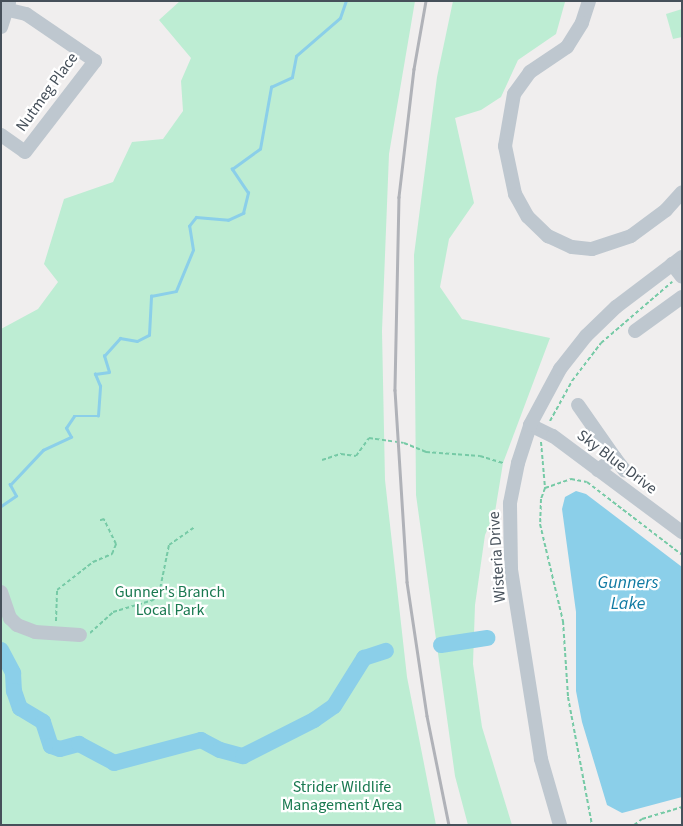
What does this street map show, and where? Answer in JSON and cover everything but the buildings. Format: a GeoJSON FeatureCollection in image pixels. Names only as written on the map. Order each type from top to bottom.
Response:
{"type":"FeatureCollection","features":[{"type":"Feature","properties":{"kind":"street"},"geometry":{"type":"LineString","coordinates":[[589,1],[582,23],[567,47],[530,72],[514,94],[505,146],[515,194],[528,217],[548,236],[572,247],[592,249],[630,236],[666,210],[682,192]]}},
{"type":"Feature","properties":{"kind":"street"},"geometry":{"type":"LineString","coordinates":[[1,27],[9,6]]}},
{"type":"Feature","properties":{"kind":"street","name":"Nutmeg Place"},"geometry":{"type":"LineString","coordinates":[[1,135],[25,152],[95,62],[26,14],[9,6]]}},
{"type":"Feature","properties":{"kind":"street"},"geometry":{"type":"LineString","coordinates":[[677,260],[681,277]]}},
{"type":"Feature","properties":{"kind":"street","name":"Wisteria Drive"},"geometry":{"type":"LineString","coordinates":[[560,825],[541,758],[512,569],[510,503],[530,425],[560,369],[586,336],[616,308],[677,260]]}},
{"type":"Feature","properties":{"kind":"street"},"geometry":{"type":"LineString","coordinates":[[635,331],[682,297]]}},
{"type":"Feature","properties":{"kind":"street"},"geometry":{"type":"LineString","coordinates":[[578,405],[625,471]]}},
{"type":"Feature","properties":{"kind":"street","name":"Sky Blue Drive"},"geometry":{"type":"LineString","coordinates":[[530,425],[544,432],[598,470],[682,532]]}},
{"type":"Feature","properties":{"kind":"street"},"geometry":{"type":"LineString","coordinates":[[598,470],[616,458]]}},
{"type":"Feature","properties":{"kind":"street"},"geometry":{"type":"LineString","coordinates":[[1,592],[10,618],[17,624],[35,632],[80,635]]}},
{"type":"Feature","properties":{"kind":"path"},"geometry":{"type":"LineString","coordinates":[[592,825],[568,697],[563,621],[540,524],[541,499],[545,488],[540,445],[544,432],[572,381],[601,343],[681,277]]}},
{"type":"Feature","properties":{"kind":"path"},"geometry":{"type":"LineString","coordinates":[[322,460],[341,454],[356,456],[369,438],[404,443],[426,452],[480,456],[503,463]]}},
{"type":"Feature","properties":{"kind":"path"},"geometry":{"type":"LineString","coordinates":[[545,488],[571,479],[587,482],[682,555]]}},
{"type":"Feature","properties":{"kind":"path"},"geometry":{"type":"LineString","coordinates":[[56,634],[57,590],[93,562],[112,554],[116,544],[104,519],[98,521]]}},
{"type":"Feature","properties":{"kind":"path"},"geometry":{"type":"LineString","coordinates":[[80,635],[92,632],[113,612],[153,600],[162,588],[169,545],[195,527]]}},
{"type":"Feature","properties":{"kind":"path"},"geometry":{"type":"LineString","coordinates":[[634,825],[642,819],[682,807]]}},
{"type":"Feature","properties":{"kind":"green space","name":"Gunner's Branch Local Park"},"geometry":{"type":"Polygon","coordinates":[[[180,1],[415,1],[389,154],[382,331],[385,480],[407,677],[436,825],[1,825],[1,329],[38,309],[58,282],[44,264],[64,199],[113,182],[132,142],[163,139],[183,111],[181,81],[191,58],[159,20],[180,1]]]}},
{"type":"Feature","properties":{"kind":"green space"},"geometry":{"type":"Polygon","coordinates":[[[453,1],[565,2],[556,34],[518,60],[501,97],[481,110],[455,118],[474,203],[449,239],[440,287],[462,319],[550,338],[503,463],[495,512],[485,535],[475,605],[473,664],[482,727],[512,825],[468,825],[455,776],[416,495],[414,255],[437,77],[453,1]]]}},
{"type":"Feature","properties":{"kind":"green space"},"geometry":{"type":"Polygon","coordinates":[[[682,9],[682,37],[673,39],[666,14],[682,9]]]}},
{"type":"Feature","properties":{"kind":"water","name":"Gunners Lake"},"geometry":{"type":"Polygon","coordinates":[[[576,491],[586,494],[682,567],[682,797],[622,813],[607,805],[582,722],[576,691],[576,612],[562,509],[565,497],[576,491]]]}},
{"type":"Feature","properties":{"kind":"waterway"},"geometry":{"type":"LineString","coordinates":[[1,506],[16,496],[10,485],[43,450],[71,437],[66,428],[74,416],[98,416],[100,386],[95,374],[109,372],[104,356],[120,338],[137,341],[149,335],[151,296],[176,291],[193,250],[189,226],[196,217],[228,220],[243,213],[248,193],[232,169],[260,149],[271,87],[292,77],[296,56],[340,18],[346,1]]}},
{"type":"Feature","properties":{"kind":"waterway"},"geometry":{"type":"LineString","coordinates":[[441,645],[487,638]]}},
{"type":"Feature","properties":{"kind":"waterway"},"geometry":{"type":"LineString","coordinates":[[1,650],[13,673],[14,691],[20,708],[43,722],[51,746],[60,749],[79,744],[114,763],[201,740],[220,750],[243,756],[314,720],[334,706],[364,658],[386,651]]}},
{"type":"Feature","properties":{"kind":"railway"},"geometry":{"type":"LineString","coordinates":[[426,1],[414,69],[399,197],[395,390],[407,582],[427,716],[449,825]]}},
{"type":"Feature","properties":{"kind":"park label","name":"Strider Wildlife Management Area"},"geometry":{"type":"Point","coordinates":[342,796]}}]}
